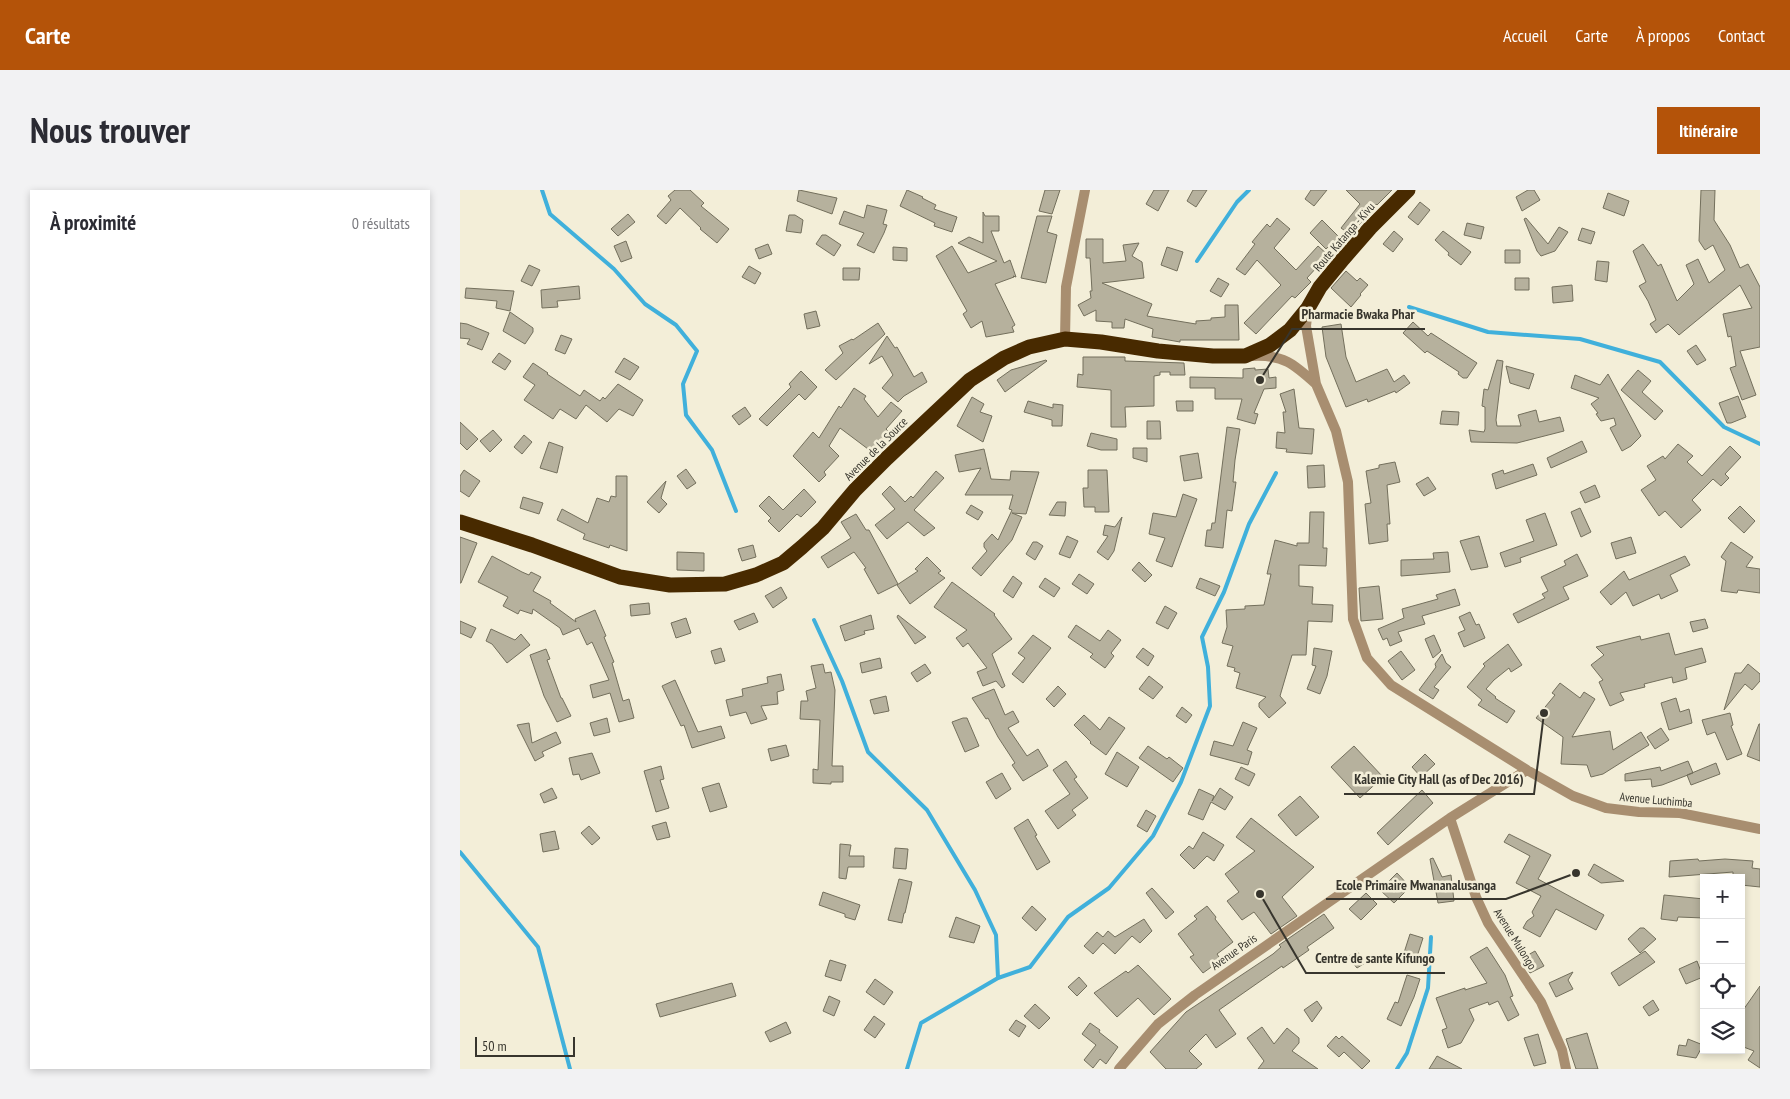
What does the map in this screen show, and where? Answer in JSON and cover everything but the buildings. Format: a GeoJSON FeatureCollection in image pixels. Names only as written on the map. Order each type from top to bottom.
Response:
{"type":"FeatureCollection","features":[{"type":"Feature","properties":{"kind":"highway","name":"Route Katanga - Kivu"},"geometry":{"type":"LineString","coordinates":[[1308,308],[1320,287],[1370,228],[1408,190]]}},
{"type":"Feature","properties":{"kind":"highway","name":"Avenue de la Source"},"geometry":{"type":"LineString","coordinates":[[460,522],[532,545],[620,577],[670,585],[725,584],[783,563],[816,534],[881,464],[970,380],[1004,358],[1029,347],[1064,339],[1101,342],[1158,351],[1213,356],[1245,356],[1270,345],[1290,330],[1308,308]]}},
{"type":"Feature","properties":{"kind":"street"},"geometry":{"type":"LineString","coordinates":[[1064,339],[1066,287],[1085,190]]}},
{"type":"Feature","properties":{"kind":"street"},"geometry":{"type":"LineString","coordinates":[[1308,308],[1306,326],[1316,384]]}},
{"type":"Feature","properties":{"kind":"street"},"geometry":{"type":"LineString","coordinates":[[1245,356],[1269,355],[1288,362],[1302,371],[1316,384]]}},
{"type":"Feature","properties":{"kind":"street","name":"Avenue Luchimba"},"geometry":{"type":"LineString","coordinates":[[1316,384],[1336,431],[1348,482],[1353,619],[1367,658],[1391,685],[1527,770],[1573,796],[1606,808],[1639,812],[1680,812],[1760,829]]}},
{"type":"Feature","properties":{"kind":"street","name":"Avenue Paris"},"geometry":{"type":"LineString","coordinates":[[1119,1069],[1158,1024],[1195,995],[1450,818],[1527,770]]}},
{"type":"Feature","properties":{"kind":"street","name":"Avenue Mulongo"},"geometry":{"type":"LineString","coordinates":[[1450,818],[1476,897],[1488,923],[1541,1002],[1562,1050],[1566,1069]]}},
{"type":"Feature","properties":{"kind":"waterway"},"geometry":{"type":"LineString","coordinates":[[542,190],[550,214],[614,269],[645,304],[676,325],[697,351],[683,384],[686,415],[712,450],[736,511]]}},
{"type":"Feature","properties":{"kind":"waterway"},"geometry":{"type":"LineString","coordinates":[[1197,261],[1237,202],[1249,190]]}},
{"type":"Feature","properties":{"kind":"waterway"},"geometry":{"type":"LineString","coordinates":[[1409,307],[1488,332],[1580,339],[1660,362],[1724,427],[1760,444]]}},
{"type":"Feature","properties":{"kind":"waterway"},"geometry":{"type":"LineString","coordinates":[[907,1069],[921,1023],[998,978],[1030,967],[1068,917],[1109,888],[1153,836],[1181,782],[1210,706],[1208,667],[1202,637],[1224,592],[1249,524],[1276,473]]}},
{"type":"Feature","properties":{"kind":"waterway"},"geometry":{"type":"LineString","coordinates":[[814,620],[842,681],[868,752],[927,810],[975,890],[996,935],[998,978]]}},
{"type":"Feature","properties":{"kind":"waterway"},"geometry":{"type":"LineString","coordinates":[[460,852],[538,947],[570,1069]]}},
{"type":"Feature","properties":{"kind":"waterway"},"geometry":{"type":"LineString","coordinates":[[1397,1069],[1407,1053],[1428,988],[1431,937]]}},
{"type":"Feature","properties":{"kind":"place","name":"Pharmacie Bwaka Phar"},"geometry":{"type":"Point","coordinates":[1260,380]}},
{"type":"Feature","properties":{"kind":"place","name":"Kalemie City Hall (as of Dec 2016)"},"geometry":{"type":"Point","coordinates":[1544,713]}},
{"type":"Feature","properties":{"kind":"place","name":"Ecole Primaire Mwananalusanga"},"geometry":{"type":"Point","coordinates":[1576,873]}},
{"type":"Feature","properties":{"kind":"place","name":"Centre de sante Kifungo"},"geometry":{"type":"Point","coordinates":[1260,894]}}]}
